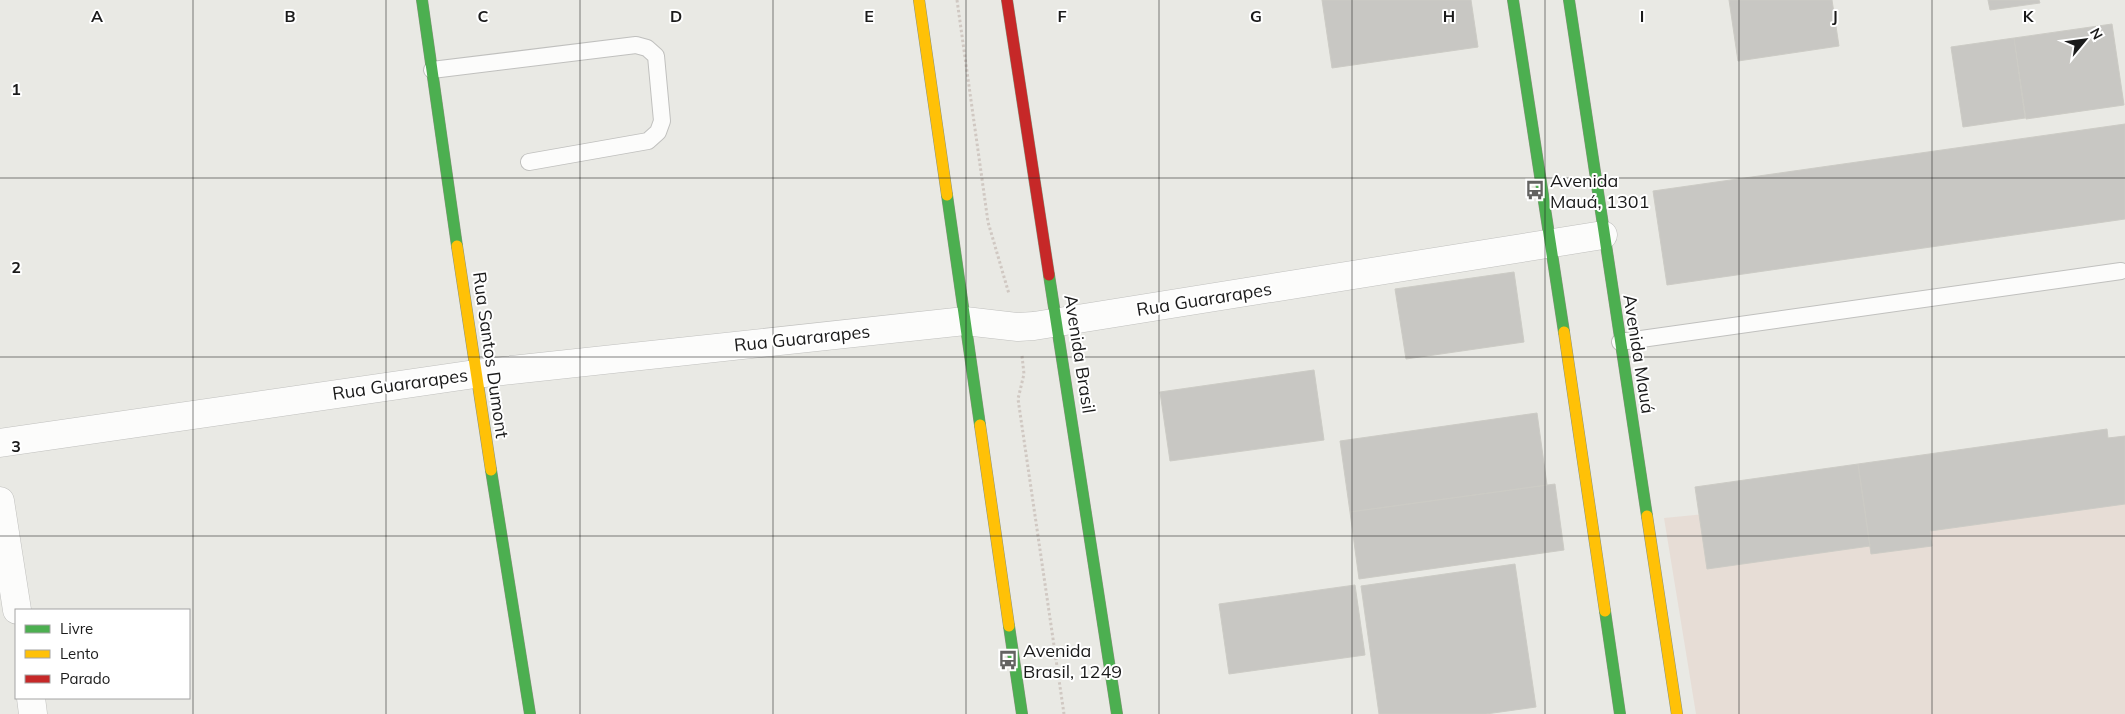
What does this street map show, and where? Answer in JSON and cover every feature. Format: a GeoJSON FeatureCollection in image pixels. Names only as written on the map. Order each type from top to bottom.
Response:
{"type":"FeatureCollection","features":[{"type":"Feature","properties":{"kind":"main road","name":"Rua Santos Dumont"},"geometry":{"type":"LineString","coordinates":[[422,0],[475,374],[530,714]]}},
{"type":"Feature","properties":{"kind":"main road"},"geometry":{"type":"LineString","coordinates":[[919,0],[1022,714]]}},
{"type":"Feature","properties":{"kind":"main road","name":"Avenida Brasil"},"geometry":{"type":"LineString","coordinates":[[1007,0],[1117,714]]}},
{"type":"Feature","properties":{"kind":"main road"},"geometry":{"type":"LineString","coordinates":[[1513,0],[1551,243],[1620,714]]}},
{"type":"Feature","properties":{"kind":"main road","name":"Avenida Mauá"},"geometry":{"type":"LineString","coordinates":[[1569,0],[1603,235],[1677,714]]}},
{"type":"Feature","properties":{"kind":"street","name":"Rua Guararapes"},"geometry":{"type":"LineString","coordinates":[[0,443],[475,374],[965,321],[1018,327],[1057,322],[1603,235]]}},
{"type":"Feature","properties":{"kind":"street"},"geometry":{"type":"LineString","coordinates":[[0,501],[17,609]]}},
{"type":"Feature","properties":{"kind":"street"},"geometry":{"type":"LineString","coordinates":[[31,699],[33,714]]}},
{"type":"Feature","properties":{"kind":"lane"},"geometry":{"type":"LineString","coordinates":[[432,70],[636,45],[647,48],[656,56],[662,121],[658,132],[653,137],[648,141],[529,162]]}},
{"type":"Feature","properties":{"kind":"lane"},"geometry":{"type":"LineString","coordinates":[[1620,342],[2121,271]]}},
{"type":"Feature","properties":{"kind":"shaded area"},"geometry":{"type":"Polygon","coordinates":[[[2125,473],[2125,714],[1696,714],[1664,518],[2125,473]]]}},
{"type":"Feature","properties":{"kind":"building"},"geometry":{"type":"Polygon","coordinates":[[[1322,0],[1471,0],[1478,47],[1332,68],[1322,0]]]}},
{"type":"Feature","properties":{"kind":"building"},"geometry":{"type":"Polygon","coordinates":[[[1729,0],[1832,0],[1839,46],[1738,61],[1729,0]]]}},
{"type":"Feature","properties":{"kind":"building"},"geometry":{"type":"Polygon","coordinates":[[[1988,0],[2039,0],[2040,3],[1990,10],[1988,0]]]}},
{"type":"Feature","properties":{"kind":"building"},"geometry":{"type":"Polygon","coordinates":[[[2112,24],[2124,105],[2026,119],[2014,38],[2112,24]]]}},
{"type":"Feature","properties":{"kind":"building"},"geometry":{"type":"Polygon","coordinates":[[[2014,38],[2025,118],[1963,127],[1951,47],[2014,38]]]}},
{"type":"Feature","properties":{"kind":"building"},"geometry":{"type":"Polygon","coordinates":[[[2125,124],[2125,219],[1667,285],[1653,191],[2125,124]]]}},
{"type":"Feature","properties":{"kind":"building"},"geometry":{"type":"Polygon","coordinates":[[[1514,272],[1524,342],[1406,359],[1395,289],[1514,272]]]}},
{"type":"Feature","properties":{"kind":"building"},"geometry":{"type":"Polygon","coordinates":[[[1314,370],[1324,440],[1170,461],[1160,392],[1314,370]]]}},
{"type":"Feature","properties":{"kind":"building"},"geometry":{"type":"Polygon","coordinates":[[[1537,413],[1547,485],[1350,512],[1340,441],[1537,413]]]}},
{"type":"Feature","properties":{"kind":"building"},"geometry":{"type":"Polygon","coordinates":[[[2107,429],[2108,438],[2125,436],[2125,504],[1930,531],[1932,546],[1871,554],[1858,464],[2107,429]]]}},
{"type":"Feature","properties":{"kind":"building"},"geometry":{"type":"Polygon","coordinates":[[[1858,464],[1870,546],[1707,569],[1695,487],[1858,464]]]}},
{"type":"Feature","properties":{"kind":"building"},"geometry":{"type":"Polygon","coordinates":[[[1555,484],[1564,550],[1359,579],[1350,512],[1555,484]]]}},
{"type":"Feature","properties":{"kind":"building"},"geometry":{"type":"Polygon","coordinates":[[[1515,564],[1536,707],[1486,714],[1379,714],[1361,586],[1515,564]]]}},
{"type":"Feature","properties":{"kind":"building"},"geometry":{"type":"Polygon","coordinates":[[[1355,585],[1365,655],[1229,674],[1219,604],[1355,585]]]}},
{"type":"Feature","properties":{"kind":"traffic: fast"},"geometry":{"type":"LineString","coordinates":[[422,0],[457,246]]}},
{"type":"Feature","properties":{"kind":"traffic: fast"},"geometry":{"type":"LineString","coordinates":[[1513,0],[1564,332]]}},
{"type":"Feature","properties":{"kind":"traffic: fast"},"geometry":{"type":"LineString","coordinates":[[1569,0],[1647,516]]}},
{"type":"Feature","properties":{"kind":"traffic: fast"},"geometry":{"type":"LineString","coordinates":[[947,195],[980,425]]}},
{"type":"Feature","properties":{"kind":"traffic: fast"},"geometry":{"type":"LineString","coordinates":[[1049,275],[1117,714]]}},
{"type":"Feature","properties":{"kind":"traffic: fast"},"geometry":{"type":"LineString","coordinates":[[491,470],[530,714]]}},
{"type":"Feature","properties":{"kind":"traffic: fast"},"geometry":{"type":"LineString","coordinates":[[1605,611],[1620,714]]}},
{"type":"Feature","properties":{"kind":"traffic: fast"},"geometry":{"type":"LineString","coordinates":[[1009,626],[1022,714]]}},
{"type":"Feature","properties":{"kind":"traffic: slow"},"geometry":{"type":"LineString","coordinates":[[919,0],[947,195]]}},
{"type":"Feature","properties":{"kind":"traffic: slow"},"geometry":{"type":"LineString","coordinates":[[457,246],[491,470]]}},
{"type":"Feature","properties":{"kind":"traffic: slow"},"geometry":{"type":"LineString","coordinates":[[1564,332],[1605,611]]}},
{"type":"Feature","properties":{"kind":"traffic: slow"},"geometry":{"type":"LineString","coordinates":[[980,425],[1009,626]]}},
{"type":"Feature","properties":{"kind":"traffic: slow"},"geometry":{"type":"LineString","coordinates":[[1647,516],[1677,714]]}},
{"type":"Feature","properties":{"kind":"traffic: jam"},"geometry":{"type":"LineString","coordinates":[[1007,0],[1049,275]]}},
{"type":"Feature","properties":{"kind":"place","name":"Avenida Mauá, 1301"},"geometry":{"type":"Point","coordinates":[1535,190]}},
{"type":"Feature","properties":{"kind":"place","name":"Avenida Brasil, 1249"},"geometry":{"type":"Point","coordinates":[1008,660]}}]}
